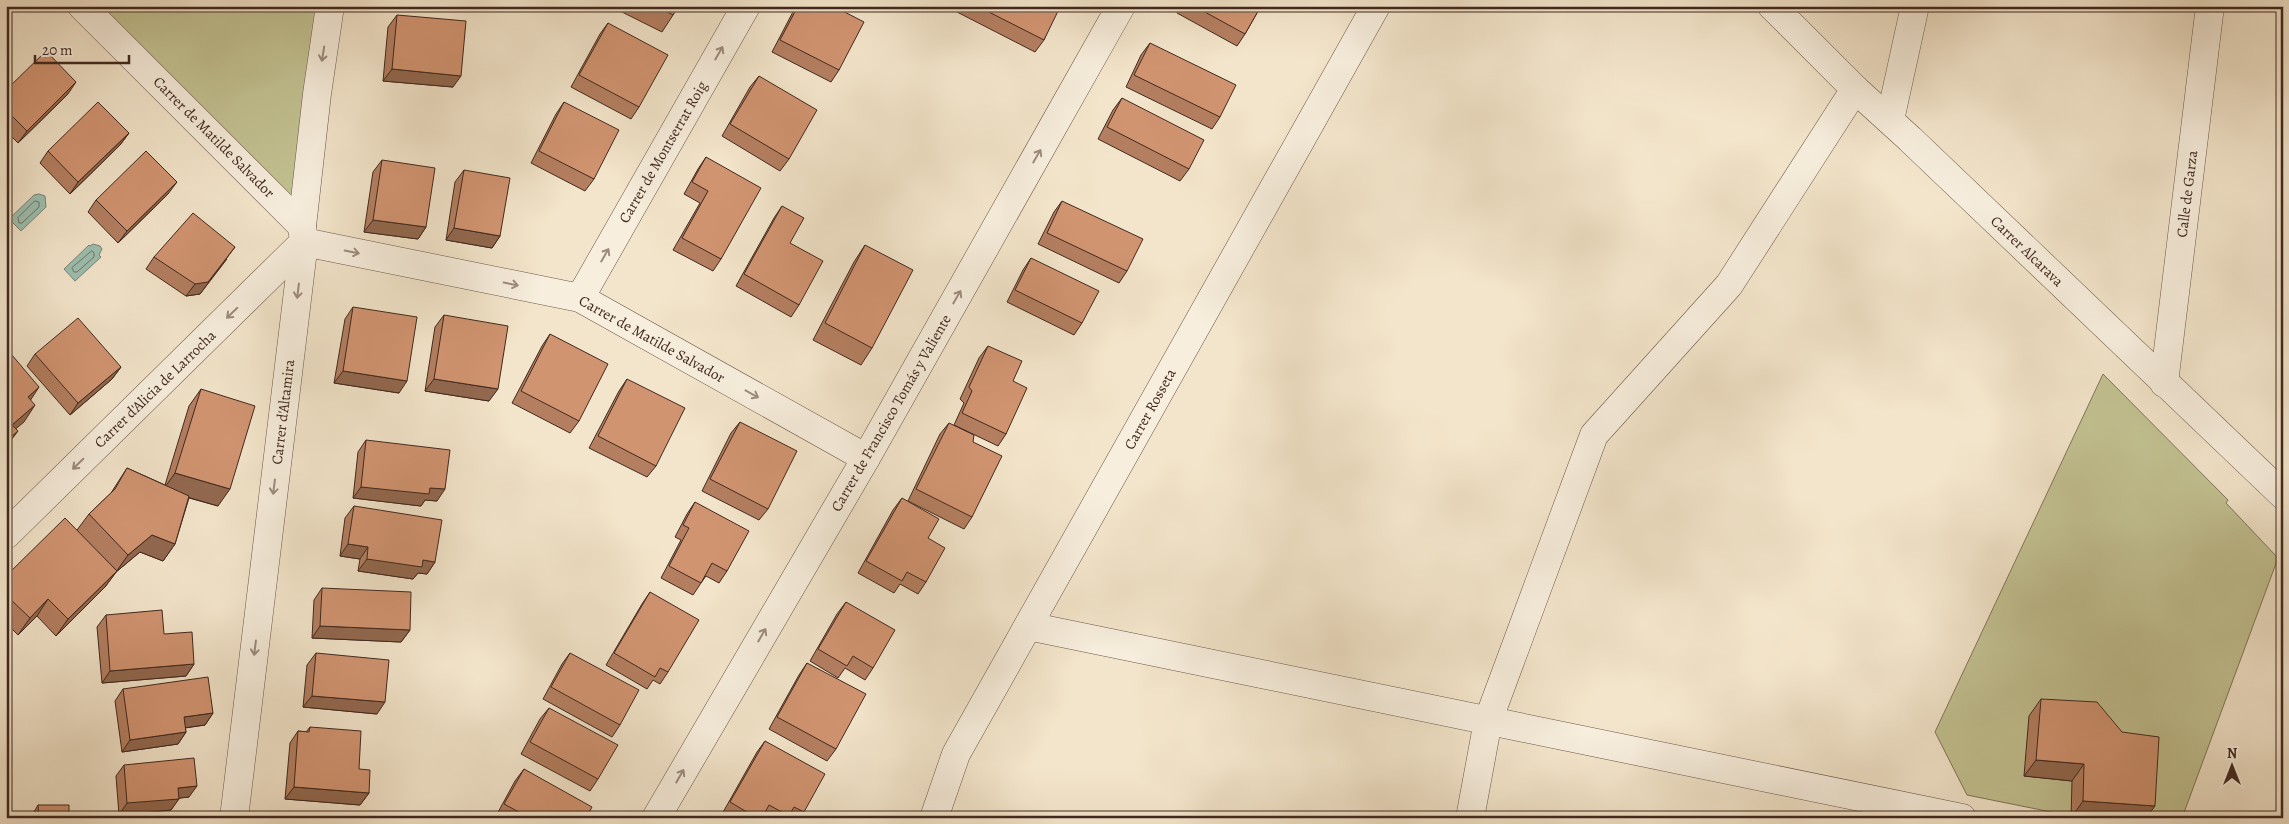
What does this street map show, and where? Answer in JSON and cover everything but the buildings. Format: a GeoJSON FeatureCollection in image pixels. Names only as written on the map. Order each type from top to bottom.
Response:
{"type":"FeatureCollection","features":[{"type":"Feature","properties":{"kind":"street","name":"Carrer de Matilde Salvador"},"geometry":{"type":"LineString","coordinates":[[82,6],[303,234],[580,298],[866,458]]}},
{"type":"Feature","properties":{"kind":"street","name":"Carrer d'Altamira"},"geometry":{"type":"LineString","coordinates":[[234,818],[303,234],[317,94],[330,6]]}},
{"type":"Feature","properties":{"kind":"street","name":"Carrer de Montserrat Roig"},"geometry":{"type":"LineString","coordinates":[[580,298],[746,6]]}},
{"type":"Feature","properties":{"kind":"street","name":"Carrer de Francisco Tomás y Valiente"},"geometry":{"type":"LineString","coordinates":[[656,818],[866,458],[1122,6]]}},
{"type":"Feature","properties":{"kind":"street","name":"Carrer Rosseta"},"geometry":{"type":"LineString","coordinates":[[934,818],[956,754],[1376,6]]}},
{"type":"Feature","properties":{"kind":"street","name":"Carrer Alcarava"},"geometry":{"type":"LineString","coordinates":[[1772,6],[1855,90],[1890,120],[2283,495]]}},
{"type":"Feature","properties":{"kind":"street"},"geometry":{"type":"LineString","coordinates":[[1890,120],[1915,6]]}},
{"type":"Feature","properties":{"kind":"street","name":"Calle de Garza"},"geometry":{"type":"LineString","coordinates":[[2164,383],[2210,6]]}},
{"type":"Feature","properties":{"kind":"street"},"geometry":{"type":"LineString","coordinates":[[1470,818],[1488,721],[1594,435],[1729,285],[1855,90]]}},
{"type":"Feature","properties":{"kind":"street","name":"Carrer d'Alicia de Larrocha"},"geometry":{"type":"LineString","coordinates":[[6,535],[303,234]]}},
{"type":"Feature","properties":{"kind":"street"},"geometry":{"type":"LineString","coordinates":[[1028,626],[1962,818]]}},
{"type":"Feature","properties":{"kind":"shaded area"},"geometry":{"type":"Polygon","coordinates":[[[82,6],[330,6],[302,226],[82,6]]]}},
{"type":"Feature","properties":{"kind":"shaded area"},"geometry":{"type":"Polygon","coordinates":[[[2103,374],[2228,500],[2226,503],[2278,558],[2182,818],[2081,818],[1967,795],[1935,732],[2103,374]]]}},
{"type":"Feature","properties":{"kind":"water"},"geometry":{"type":"Polygon","coordinates":[[[34,195],[45,196],[46,207],[21,231],[9,219],[34,195]]]}},
{"type":"Feature","properties":{"kind":"water"},"geometry":{"type":"Polygon","coordinates":[[[89,245],[100,246],[102,249],[99,255],[101,257],[75,281],[64,269],[89,245]]]}}]}
